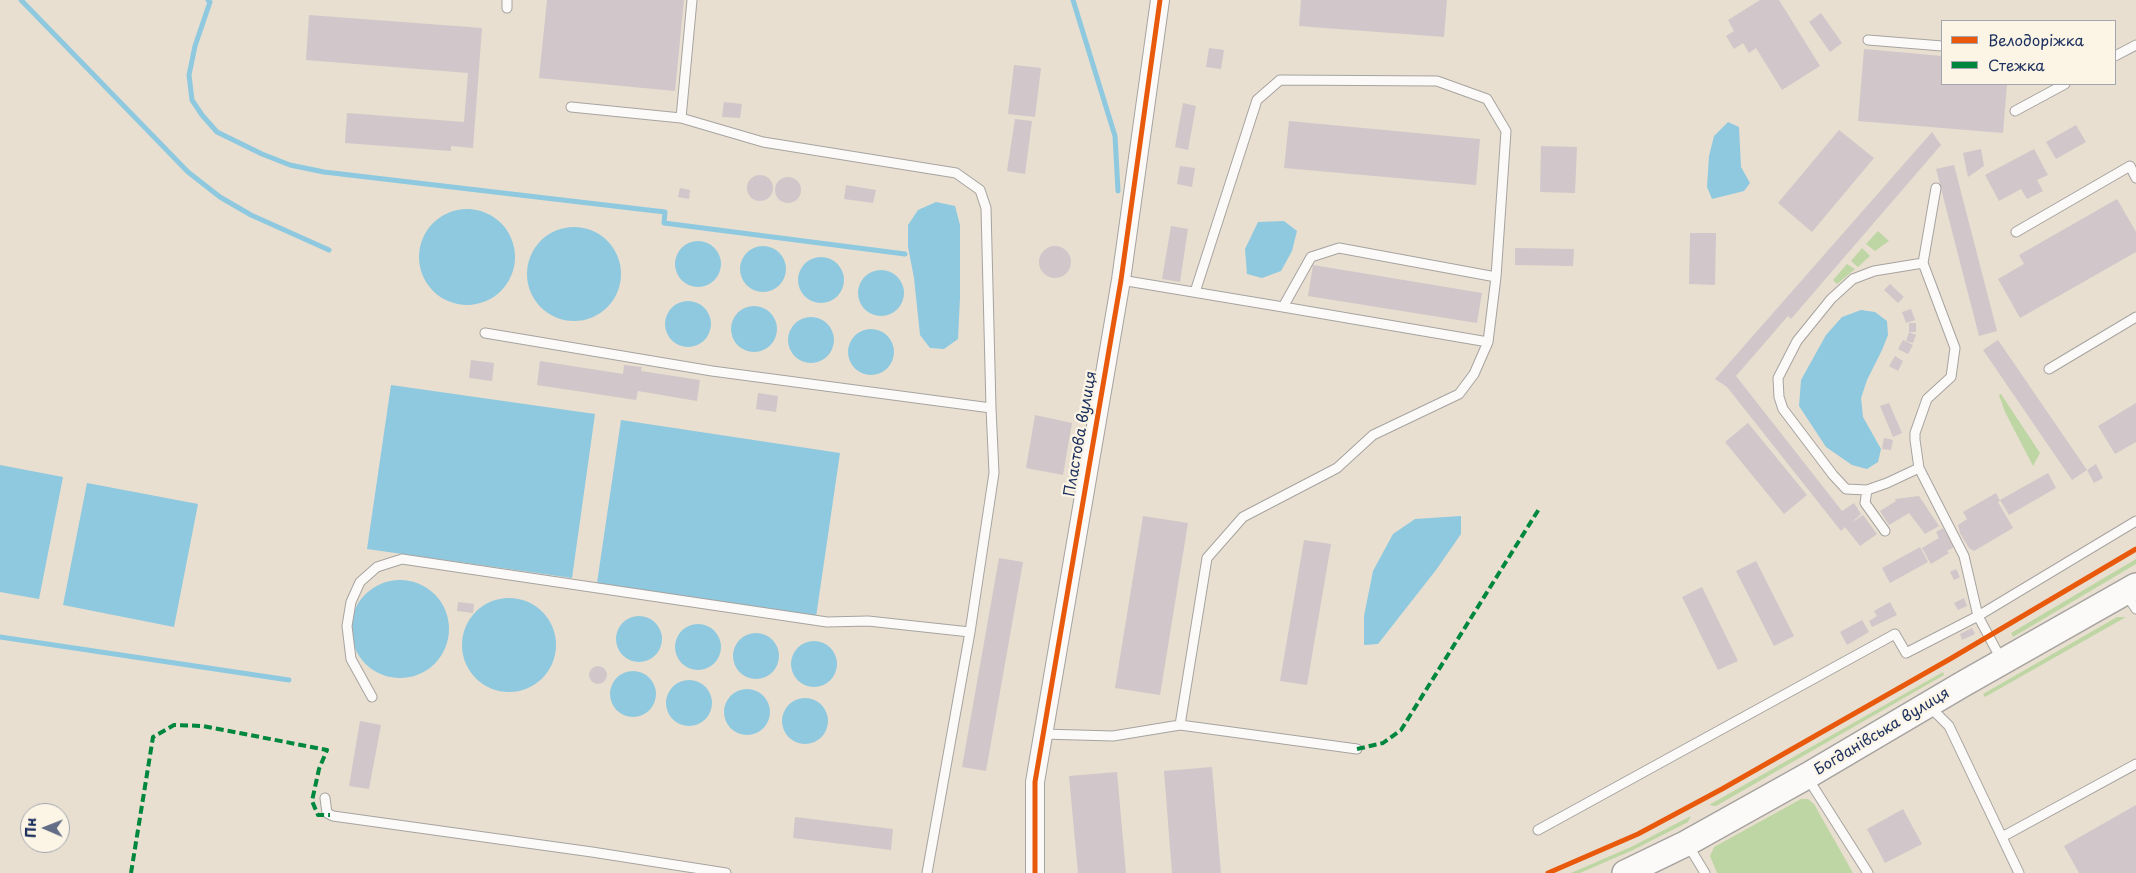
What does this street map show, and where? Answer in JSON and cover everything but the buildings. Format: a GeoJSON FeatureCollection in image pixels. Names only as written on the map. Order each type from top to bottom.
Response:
{"type":"FeatureCollection","features":[{"type":"Feature","properties":{"kind":"main road","name":"Богданівська вулиця"},"geometry":{"type":"LineString","coordinates":[[1625,873],[1687,843],[2003,663],[2132,595]]}},
{"type":"Feature","properties":{"kind":"street","name":"Пластова вулиця"},"geometry":{"type":"LineString","coordinates":[[1035,873],[1035,782],[1121,280],[1160,0]]}},
{"type":"Feature","properties":{"kind":"lane"},"geometry":{"type":"LineString","coordinates":[[681,118],[692,0]]}},
{"type":"Feature","properties":{"kind":"lane"},"geometry":{"type":"LineString","coordinates":[[1868,40],[1941,46]]}},
{"type":"Feature","properties":{"kind":"lane"},"geometry":{"type":"LineString","coordinates":[[2116,55],[2136,45]]}},
{"type":"Feature","properties":{"kind":"lane"},"geometry":{"type":"LineString","coordinates":[[1180,725],[1207,558],[1243,517],[1337,468],[1373,435],[1459,394],[1474,374],[1488,342],[1496,277],[1506,131],[1487,99],[1437,81],[1280,80],[1257,100],[1195,292]]}},
{"type":"Feature","properties":{"kind":"lane"},"geometry":{"type":"LineString","coordinates":[[2015,111],[2062,85]]}},
{"type":"Feature","properties":{"kind":"lane"},"geometry":{"type":"LineString","coordinates":[[571,107],[681,118],[764,142],[956,173],[980,190],[986,208],[994,473],[970,632],[927,873]]}},
{"type":"Feature","properties":{"kind":"lane"},"geometry":{"type":"LineString","coordinates":[[2016,232],[2133,165],[2136,178]]}},
{"type":"Feature","properties":{"kind":"lane"},"geometry":{"type":"LineString","coordinates":[[1936,188],[1923,263],[1955,348],[1951,377],[1927,399],[1915,433],[1919,468],[1964,556],[1978,616],[2003,663]]}},
{"type":"Feature","properties":{"kind":"lane"},"geometry":{"type":"LineString","coordinates":[[1283,307],[1311,257],[1339,248],[1496,277]]}},
{"type":"Feature","properties":{"kind":"lane"},"geometry":{"type":"LineString","coordinates":[[1919,468],[1887,483],[1866,490],[1846,489],[1833,475],[1783,409],[1779,397],[1778,378],[1796,342],[1831,299],[1853,279],[1874,271],[1923,263]]}},
{"type":"Feature","properties":{"kind":"lane"},"geometry":{"type":"LineString","coordinates":[[1121,280],[1488,342]]}},
{"type":"Feature","properties":{"kind":"lane"},"geometry":{"type":"LineString","coordinates":[[2049,369],[2136,317]]}},
{"type":"Feature","properties":{"kind":"lane"},"geometry":{"type":"LineString","coordinates":[[485,333],[712,370],[992,408]]}},
{"type":"Feature","properties":{"kind":"lane"},"geometry":{"type":"LineString","coordinates":[[1866,490],[1866,503],[1885,531]]}},
{"type":"Feature","properties":{"kind":"lane"},"geometry":{"type":"LineString","coordinates":[[1538,830],[1895,634],[1906,653],[1978,616],[2136,521]]}},
{"type":"Feature","properties":{"kind":"lane"},"geometry":{"type":"LineString","coordinates":[[372,697],[351,659],[347,626],[351,602],[360,582],[377,567],[402,560],[827,622],[868,621],[970,632]]}},
{"type":"Feature","properties":{"kind":"lane"},"geometry":{"type":"LineString","coordinates":[[1929,706],[1949,726],[2019,873]]}},
{"type":"Feature","properties":{"kind":"lane"},"geometry":{"type":"LineString","coordinates":[[1042,734],[1114,736],[1180,725],[1358,749]]}},
{"type":"Feature","properties":{"kind":"lane"},"geometry":{"type":"LineString","coordinates":[[2002,837],[2136,764]]}},
{"type":"Feature","properties":{"kind":"lane"},"geometry":{"type":"LineString","coordinates":[[1807,776],[1868,873]]}},
{"type":"Feature","properties":{"kind":"lane"},"geometry":{"type":"LineString","coordinates":[[326,798],[327,813],[333,816],[592,852],[726,873]]}},
{"type":"Feature","properties":{"kind":"lane"},"geometry":{"type":"LineString","coordinates":[[1687,843],[1705,873]]}},
{"type":"Feature","properties":{"kind":"green space"},"geometry":{"type":"Polygon","coordinates":[[[1878,231],[1889,241],[1875,251],[1866,244],[1878,231]]]}},
{"type":"Feature","properties":{"kind":"green space"},"geometry":{"type":"Polygon","coordinates":[[[1862,248],[1870,256],[1858,267],[1851,261],[1862,248]]]}},
{"type":"Feature","properties":{"kind":"green space"},"geometry":{"type":"Polygon","coordinates":[[[1847,264],[1855,269],[1837,284],[1833,280],[1847,264]]]}},
{"type":"Feature","properties":{"kind":"green space"},"geometry":{"type":"Polygon","coordinates":[[[2001,394],[2040,453],[2033,466],[2005,412],[1999,395],[2001,394]]]}},
{"type":"Feature","properties":{"kind":"green space"},"geometry":{"type":"Polygon","coordinates":[[[2136,559],[2136,564],[2013,637],[2011,633],[2136,559]]]}},
{"type":"Feature","properties":{"kind":"green space"},"geometry":{"type":"Polygon","coordinates":[[[2117,617],[2126,617],[1985,697],[1983,694],[2117,617]]]}},
{"type":"Feature","properties":{"kind":"green space"},"geometry":{"type":"Polygon","coordinates":[[[1943,672],[1944,675],[1716,806],[1709,805],[1943,672]]]}},
{"type":"Feature","properties":{"kind":"green space"},"geometry":{"type":"Polygon","coordinates":[[[1801,799],[1808,799],[1814,804],[1853,873],[1717,873],[1710,856],[1714,847],[1801,799]]]}},
{"type":"Feature","properties":{"kind":"green space"},"geometry":{"type":"Polygon","coordinates":[[[1691,816],[1688,822],[1633,850],[1580,873],[1571,873],[1631,847],[1691,816]]]}},
{"type":"Feature","properties":{"kind":"water"},"geometry":{"type":"Polygon","coordinates":[[[1728,122],[1739,127],[1741,167],[1750,183],[1744,191],[1712,199],[1707,187],[1709,156],[1714,136],[1728,122]]]}},
{"type":"Feature","properties":{"kind":"water"},"geometry":{"type":"Polygon","coordinates":[[[936,202],[955,206],[960,225],[958,339],[944,349],[930,348],[920,335],[914,278],[908,247],[908,225],[918,210],[936,202]]]}},
{"type":"Feature","properties":{"kind":"water"},"geometry":{"type":"Polygon","coordinates":[[[467,209],[485,213],[501,223],[511,239],[515,257],[511,275],[501,291],[485,301],[467,305],[449,301],[433,291],[423,275],[419,257],[423,239],[433,223],[449,213],[467,209]]]}},
{"type":"Feature","properties":{"kind":"water"},"geometry":{"type":"Polygon","coordinates":[[[1284,221],[1297,231],[1292,251],[1281,271],[1262,278],[1247,274],[1245,249],[1258,222],[1284,221]]]}},
{"type":"Feature","properties":{"kind":"water"},"geometry":{"type":"Polygon","coordinates":[[[565,227],[583,227],[608,240],[618,256],[621,274],[618,292],[608,308],[583,321],[565,321],[540,308],[527,283],[527,265],[540,240],[565,227]]]}},
{"type":"Feature","properties":{"kind":"water"},"geometry":{"type":"Polygon","coordinates":[[[693,241],[703,241],[715,247],[720,255],[720,273],[715,281],[707,286],[693,287],[685,284],[678,277],[675,269],[675,259],[678,251],[685,244],[693,241]]]}},
{"type":"Feature","properties":{"kind":"water"},"geometry":{"type":"Polygon","coordinates":[[[758,246],[768,246],[780,252],[785,260],[785,278],[780,286],[772,291],[758,292],[750,289],[743,282],[740,274],[740,264],[743,256],[750,249],[758,246]]]}},
{"type":"Feature","properties":{"kind":"water"},"geometry":{"type":"Polygon","coordinates":[[[816,257],[826,257],[838,263],[843,271],[843,289],[838,297],[830,302],[816,303],[808,300],[801,293],[798,285],[798,275],[801,267],[808,260],[816,257]]]}},
{"type":"Feature","properties":{"kind":"water"},"geometry":{"type":"Polygon","coordinates":[[[876,270],[886,270],[898,276],[903,284],[903,302],[898,310],[890,315],[876,316],[868,313],[861,306],[858,298],[858,288],[861,280],[868,273],[876,270]]]}},
{"type":"Feature","properties":{"kind":"water"},"geometry":{"type":"Polygon","coordinates":[[[688,301],[701,305],[707,311],[711,324],[707,337],[701,343],[688,347],[675,343],[669,337],[665,324],[669,311],[675,305],[688,301]]]}},
{"type":"Feature","properties":{"kind":"water"},"geometry":{"type":"Polygon","coordinates":[[[754,306],[767,310],[773,316],[777,329],[773,342],[767,348],[754,352],[741,348],[735,342],[731,329],[735,316],[741,310],[754,306]]]}},
{"type":"Feature","properties":{"kind":"water"},"geometry":{"type":"Polygon","coordinates":[[[1861,310],[1875,312],[1887,321],[1888,335],[1867,380],[1861,398],[1863,417],[1881,449],[1878,462],[1867,469],[1852,465],[1826,447],[1799,406],[1801,380],[1826,335],[1842,317],[1861,310]]]}},
{"type":"Feature","properties":{"kind":"water"},"geometry":{"type":"Polygon","coordinates":[[[811,317],[824,321],[830,327],[834,340],[830,353],[824,359],[811,363],[798,359],[792,353],[788,340],[792,327],[798,321],[811,317]]]}},
{"type":"Feature","properties":{"kind":"water"},"geometry":{"type":"Polygon","coordinates":[[[871,329],[884,333],[890,339],[894,352],[890,365],[884,371],[871,375],[858,371],[852,365],[848,352],[852,339],[858,333],[871,329]]]}},
{"type":"Feature","properties":{"kind":"water"},"geometry":{"type":"Polygon","coordinates":[[[391,385],[595,414],[572,578],[367,549],[391,385]]]}},
{"type":"Feature","properties":{"kind":"water"},"geometry":{"type":"Polygon","coordinates":[[[621,420],[840,453],[816,617],[597,583],[621,420]]]}},
{"type":"Feature","properties":{"kind":"water"},"geometry":{"type":"Polygon","coordinates":[[[0,465],[63,477],[39,599],[0,592],[0,465]]]}},
{"type":"Feature","properties":{"kind":"water"},"geometry":{"type":"Polygon","coordinates":[[[87,483],[198,504],[174,627],[63,605],[87,483]]]}},
{"type":"Feature","properties":{"kind":"water"},"geometry":{"type":"Polygon","coordinates":[[[1461,516],[1461,534],[1436,570],[1378,644],[1364,645],[1364,616],[1373,571],[1393,534],[1415,519],[1461,516]]]}},
{"type":"Feature","properties":{"kind":"water"},"geometry":{"type":"Polygon","coordinates":[[[400,580],[410,581],[427,588],[441,602],[448,619],[448,639],[441,656],[427,670],[410,677],[400,678],[390,677],[373,670],[359,656],[352,639],[351,629],[352,619],[359,602],[373,588],[390,581],[400,580]]]}},
{"type":"Feature","properties":{"kind":"water"},"geometry":{"type":"Polygon","coordinates":[[[509,598],[527,602],[542,612],[552,627],[556,645],[552,663],[542,678],[527,688],[509,692],[491,688],[476,678],[466,663],[462,645],[466,627],[476,612],[491,602],[509,598]]]}},
{"type":"Feature","properties":{"kind":"water"},"geometry":{"type":"Polygon","coordinates":[[[644,616],[656,622],[661,630],[661,648],[656,656],[648,661],[634,662],[622,656],[617,648],[616,634],[622,622],[630,617],[644,616]]]}},
{"type":"Feature","properties":{"kind":"water"},"geometry":{"type":"Polygon","coordinates":[[[693,624],[703,624],[715,630],[720,638],[720,656],[715,664],[707,669],[693,670],[685,667],[678,660],[675,652],[675,642],[678,634],[685,627],[693,624]]]}},
{"type":"Feature","properties":{"kind":"water"},"geometry":{"type":"Polygon","coordinates":[[[751,633],[761,633],[773,639],[778,647],[778,665],[773,673],[765,678],[751,679],[743,676],[736,669],[733,661],[733,651],[736,643],[743,636],[751,633]]]}},
{"type":"Feature","properties":{"kind":"water"},"geometry":{"type":"Polygon","coordinates":[[[809,641],[819,641],[831,647],[836,655],[836,673],[831,681],[823,686],[809,687],[801,684],[794,677],[791,669],[791,659],[794,651],[801,644],[809,641]]]}},
{"type":"Feature","properties":{"kind":"water"},"geometry":{"type":"Polygon","coordinates":[[[633,671],[646,675],[652,681],[656,694],[652,707],[646,713],[633,717],[620,713],[614,707],[610,694],[614,681],[620,675],[633,671]]]}},
{"type":"Feature","properties":{"kind":"water"},"geometry":{"type":"Polygon","coordinates":[[[689,680],[702,684],[708,690],[712,703],[708,716],[702,722],[689,726],[676,722],[670,716],[666,703],[670,690],[676,684],[689,680]]]}},
{"type":"Feature","properties":{"kind":"water"},"geometry":{"type":"Polygon","coordinates":[[[747,689],[760,693],[766,699],[770,712],[766,725],[760,731],[747,735],[734,731],[728,725],[724,712],[728,699],[734,693],[747,689]]]}},
{"type":"Feature","properties":{"kind":"water"},"geometry":{"type":"Polygon","coordinates":[[[805,698],[818,702],[824,708],[828,721],[824,734],[818,740],[805,744],[792,740],[786,734],[782,721],[786,708],[792,702],[805,698]]]}},
{"type":"Feature","properties":{"kind":"waterway"},"geometry":{"type":"LineString","coordinates":[[21,0],[188,172],[220,197],[251,215],[329,250]]}},
{"type":"Feature","properties":{"kind":"waterway"},"geometry":{"type":"LineString","coordinates":[[208,0],[210,2],[195,46],[189,75],[192,100],[217,132],[262,154],[290,165],[324,172],[665,212],[664,223],[905,254]]}},
{"type":"Feature","properties":{"kind":"waterway"},"geometry":{"type":"LineString","coordinates":[[1073,0],[1115,136],[1118,191]]}},
{"type":"Feature","properties":{"kind":"waterway"},"geometry":{"type":"LineString","coordinates":[[0,637],[289,680]]}},
{"type":"Feature","properties":{"kind":"marked path"},"geometry":{"type":"LineString","coordinates":[[1357,749],[1383,743],[1401,730],[1539,509]]}},
{"type":"Feature","properties":{"kind":"marked path"},"geometry":{"type":"LineString","coordinates":[[131,873],[153,737],[174,725],[203,726],[327,750],[319,769],[312,801],[318,815],[330,815]]}},
{"type":"Feature","properties":{"kind":"cycle path"},"geometry":{"type":"LineString","coordinates":[[1035,873],[1035,782],[1121,280],[1160,0]]}},
{"type":"Feature","properties":{"kind":"cycle path"},"geometry":{"type":"LineString","coordinates":[[1548,873],[1638,834],[1722,789],[1950,659],[2136,549]]}}]}
